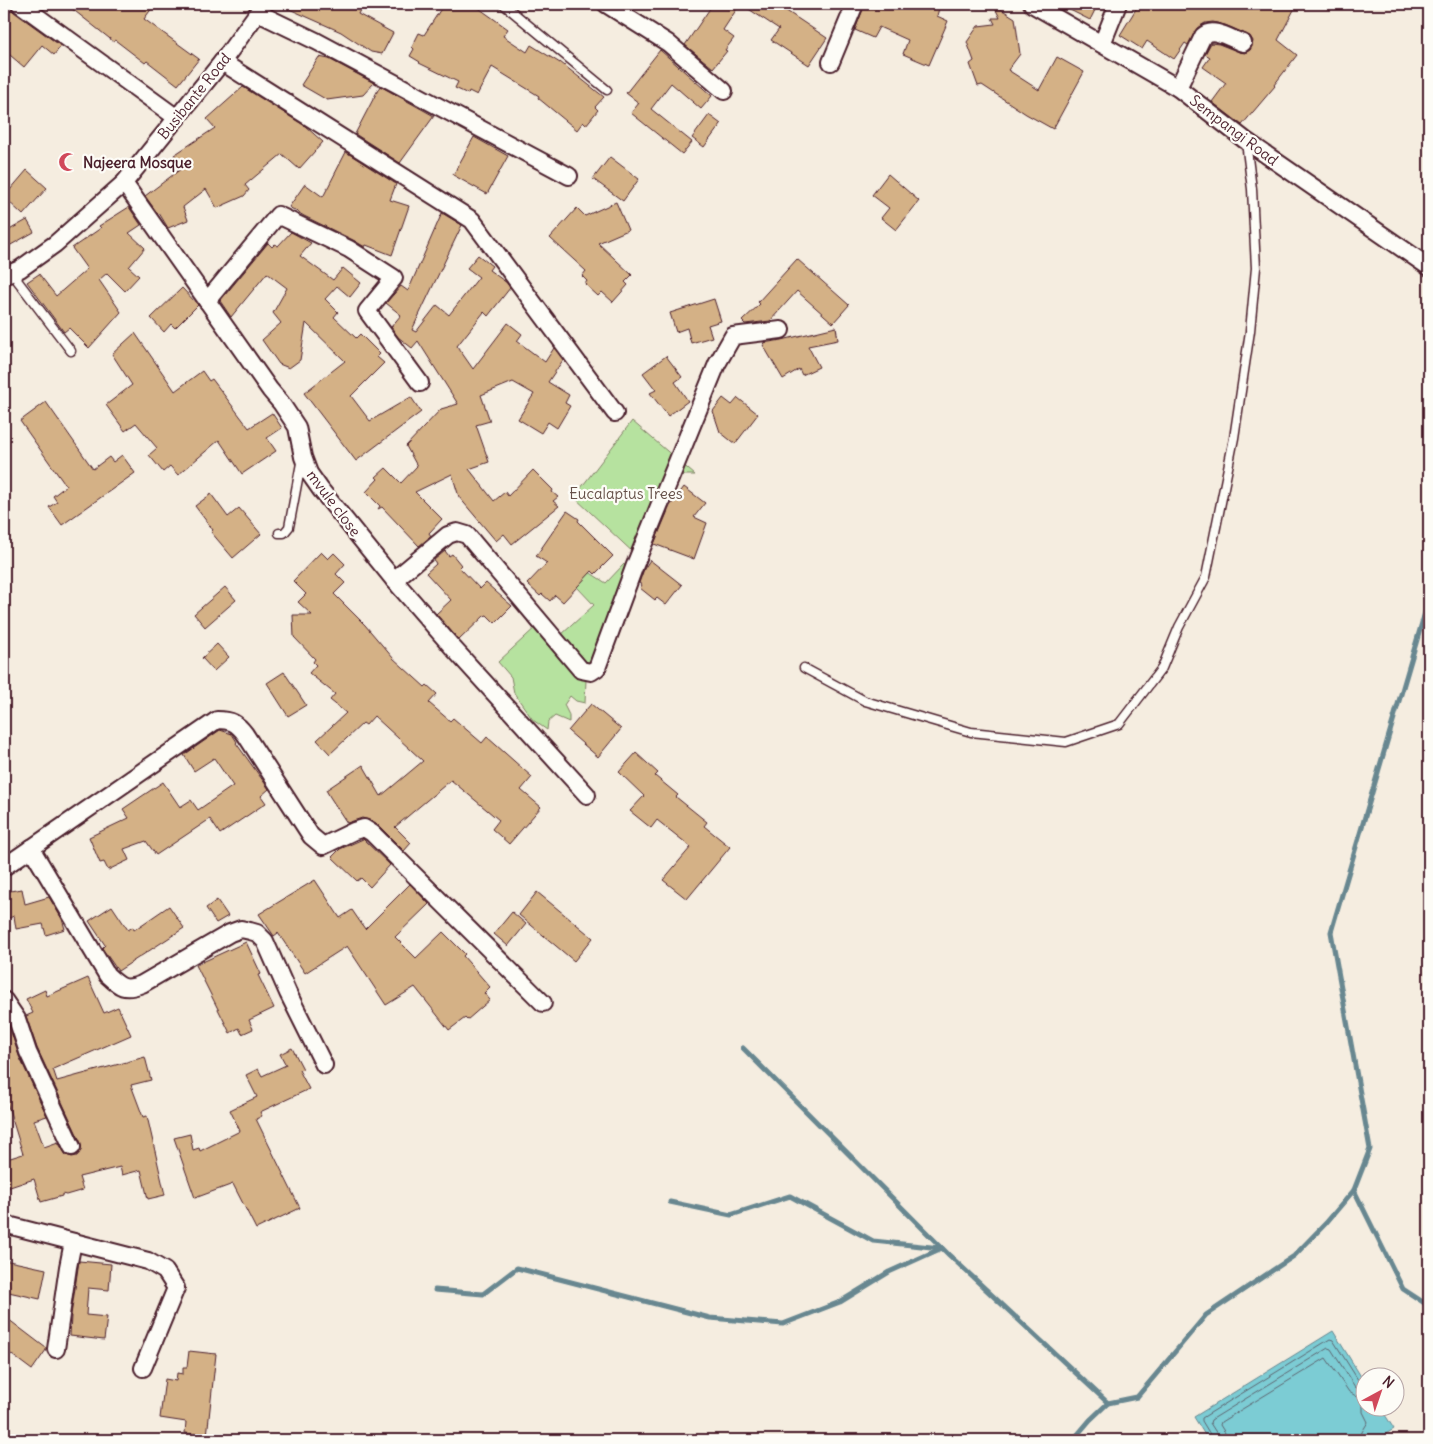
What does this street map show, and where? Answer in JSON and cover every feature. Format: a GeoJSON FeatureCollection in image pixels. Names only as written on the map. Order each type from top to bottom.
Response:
{"type":"FeatureCollection","features":[{"type":"Feature","properties":{"kind":"street"},"geometry":{"type":"LineString","coordinates":[[20,4],[177,118]]}},
{"type":"Feature","properties":{"kind":"street"},"geometry":{"type":"LineString","coordinates":[[606,4],[668,44],[724,91]]}},
{"type":"Feature","properties":{"kind":"street"},"geometry":{"type":"LineString","coordinates":[[831,62],[855,4]]}},
{"type":"Feature","properties":{"kind":"street","name":"Sempangi Road"},"geometry":{"type":"LineString","coordinates":[[1032,4],[1178,88],[1245,140],[1429,267]]}},
{"type":"Feature","properties":{"kind":"street"},"geometry":{"type":"LineString","coordinates":[[1102,44],[1118,4]]}},
{"type":"Feature","properties":{"kind":"street"},"geometry":{"type":"LineString","coordinates":[[261,8],[316,41],[569,176]]}},
{"type":"Feature","properties":{"kind":"street","name":"Busibante Road"},"geometry":{"type":"LineString","coordinates":[[4,276],[20,269],[68,233],[124,183],[222,62],[261,8]]}},
{"type":"Feature","properties":{"kind":"street"},"geometry":{"type":"LineString","coordinates":[[1178,88],[1206,33],[1213,31],[1243,43]]}},
{"type":"Feature","properties":{"kind":"street"},"geometry":{"type":"LineString","coordinates":[[222,62],[472,220],[615,413]]}},
{"type":"Feature","properties":{"kind":"street","name":"mvule close"},"geometry":{"type":"LineString","coordinates":[[124,183],[293,419],[300,436],[303,457],[313,480],[394,580],[587,795]]}},
{"type":"Feature","properties":{"kind":"street"},"geometry":{"type":"LineString","coordinates":[[207,301],[278,215],[349,249],[394,278],[367,311],[420,383]]}},
{"type":"Feature","properties":{"kind":"street"},"geometry":{"type":"LineString","coordinates":[[394,580],[448,535],[457,532],[467,535],[581,670],[591,672],[597,668],[636,565],[717,364],[733,336],[782,330]]}},
{"type":"Feature","properties":{"kind":"street"},"geometry":{"type":"LineString","coordinates":[[4,866],[217,720],[229,720],[238,725],[242,730],[311,836],[318,843],[324,846],[364,828],[372,833],[543,1003]]}},
{"type":"Feature","properties":{"kind":"street"},"geometry":{"type":"LineString","coordinates":[[31,848],[107,975],[124,988],[132,988],[142,984],[230,933],[241,929],[257,933],[265,941],[288,993],[324,1065]]}},
{"type":"Feature","properties":{"kind":"street"},"geometry":{"type":"LineString","coordinates":[[4,1000],[17,1019],[28,1052],[72,1147]]}},
{"type":"Feature","properties":{"kind":"street"},"geometry":{"type":"LineString","coordinates":[[4,1224],[148,1261],[165,1271],[176,1288],[143,1368]]}},
{"type":"Feature","properties":{"kind":"street"},"geometry":{"type":"LineString","coordinates":[[56,1349],[73,1242]]}},
{"type":"Feature","properties":{"kind":"lane"},"geometry":{"type":"LineString","coordinates":[[503,4],[607,90]]}},
{"type":"Feature","properties":{"kind":"lane"},"geometry":{"type":"LineString","coordinates":[[804,668],[864,701],[971,732],[1066,742],[1119,724],[1162,668],[1179,626],[1206,577],[1234,438],[1250,331],[1256,268],[1252,189],[1245,140]]}},
{"type":"Feature","properties":{"kind":"lane"},"geometry":{"type":"LineString","coordinates":[[20,269],[17,280],[71,350]]}},
{"type":"Feature","properties":{"kind":"lane"},"geometry":{"type":"LineString","coordinates":[[279,533],[284,533],[289,527],[303,457]]}},
{"type":"Feature","properties":{"kind":"green space","name":"Eucalaptus Trees"},"geometry":{"type":"Polygon","coordinates":[[[632,421],[695,475],[683,475],[678,478],[638,557],[574,497],[632,421]]]}},
{"type":"Feature","properties":{"kind":"green space"},"geometry":{"type":"Polygon","coordinates":[[[624,564],[626,568],[588,666],[561,635],[594,605],[577,587],[589,572],[606,583],[624,564]]]}},
{"type":"Feature","properties":{"kind":"green space"},"geometry":{"type":"Polygon","coordinates":[[[538,625],[586,680],[585,703],[576,701],[570,696],[564,705],[569,715],[569,722],[555,716],[548,722],[547,730],[533,720],[514,693],[511,677],[498,662],[538,625]]]}},
{"type":"Feature","properties":{"kind":"water"},"geometry":{"type":"Polygon","coordinates":[[[1333,1331],[1356,1368],[1356,1416],[1386,1416],[1394,1429],[1376,1440],[1208,1440],[1194,1417],[1333,1331]]]}},
{"type":"Feature","properties":{"kind":"building"},"geometry":{"type":"Polygon","coordinates":[[[4,4],[61,46],[54,55],[42,45],[24,67],[4,50],[4,4]]]}},
{"type":"Feature","properties":{"kind":"building"},"geometry":{"type":"Polygon","coordinates":[[[66,4],[155,4],[144,19],[199,59],[178,85],[147,61],[145,63],[115,40],[114,42],[66,4]]]}},
{"type":"Feature","properties":{"kind":"building"},"geometry":{"type":"Polygon","coordinates":[[[278,4],[363,4],[358,14],[393,33],[382,54],[371,52],[341,32],[278,4]]]}},
{"type":"Feature","properties":{"kind":"building"},"geometry":{"type":"Polygon","coordinates":[[[444,4],[473,4],[508,29],[503,36],[527,52],[531,45],[560,62],[604,97],[595,107],[598,110],[586,125],[583,122],[577,130],[538,98],[539,96],[492,67],[477,95],[469,91],[468,94],[455,88],[458,82],[419,63],[410,56],[419,33],[424,35],[444,4]]]}},
{"type":"Feature","properties":{"kind":"building"},"geometry":{"type":"Polygon","coordinates":[[[713,4],[740,4],[723,30],[734,38],[725,50],[727,51],[713,68],[685,45],[713,4]]]}},
{"type":"Feature","properties":{"kind":"building"},"geometry":{"type":"Polygon","coordinates":[[[741,4],[776,4],[827,38],[809,65],[771,40],[779,29],[741,4]]]}},
{"type":"Feature","properties":{"kind":"building"},"geometry":{"type":"Polygon","coordinates":[[[865,4],[940,4],[937,16],[948,21],[929,65],[903,54],[908,40],[879,27],[873,38],[855,30],[865,4]]]}},
{"type":"Feature","properties":{"kind":"building"},"geometry":{"type":"Polygon","coordinates":[[[993,4],[1015,18],[1020,54],[1008,70],[1039,90],[1057,57],[1084,72],[1053,129],[982,85],[978,86],[970,64],[974,61],[967,42],[978,26],[995,24],[992,18],[1000,18],[993,4]]]}},
{"type":"Feature","properties":{"kind":"building"},"geometry":{"type":"Polygon","coordinates":[[[1058,4],[1098,4],[1090,20],[1058,4]]]}},
{"type":"Feature","properties":{"kind":"building"},"geometry":{"type":"Polygon","coordinates":[[[1139,4],[1297,4],[1278,40],[1297,55],[1275,86],[1242,125],[1212,102],[1226,83],[1203,67],[1210,57],[1205,54],[1211,43],[1245,53],[1252,46],[1253,41],[1250,36],[1225,25],[1213,22],[1205,23],[1197,28],[1188,45],[1185,43],[1174,59],[1147,41],[1142,49],[1120,35],[1139,4]]]}},
{"type":"Feature","properties":{"kind":"building"},"geometry":{"type":"Polygon","coordinates":[[[660,50],[712,96],[701,109],[671,83],[651,109],[692,142],[682,154],[631,113],[639,103],[626,93],[660,50]]]}},
{"type":"Feature","properties":{"kind":"building"},"geometry":{"type":"Polygon","coordinates":[[[319,57],[329,59],[374,83],[363,95],[327,100],[301,85],[319,57]]]}},
{"type":"Feature","properties":{"kind":"building"},"geometry":{"type":"Polygon","coordinates":[[[380,86],[434,116],[400,163],[355,134],[380,86]]]}},
{"type":"Feature","properties":{"kind":"building"},"geometry":{"type":"Polygon","coordinates":[[[243,87],[305,126],[323,142],[299,169],[282,154],[245,185],[249,190],[244,196],[217,208],[206,189],[183,207],[188,220],[168,228],[145,196],[182,168],[174,155],[215,128],[207,119],[243,87]]]}},
{"type":"Feature","properties":{"kind":"building"},"geometry":{"type":"Polygon","coordinates":[[[709,115],[721,124],[704,147],[692,138],[709,115]]]}},
{"type":"Feature","properties":{"kind":"building"},"geometry":{"type":"Polygon","coordinates":[[[474,137],[508,156],[487,194],[453,175],[474,137]]]}},
{"type":"Feature","properties":{"kind":"building"},"geometry":{"type":"Polygon","coordinates":[[[346,152],[396,184],[390,200],[409,206],[392,255],[366,245],[365,247],[289,207],[305,184],[323,197],[346,152]]]}},
{"type":"Feature","properties":{"kind":"building"},"geometry":{"type":"Polygon","coordinates":[[[610,157],[639,179],[623,201],[593,179],[610,157]]]}},
{"type":"Feature","properties":{"kind":"building"},"geometry":{"type":"Polygon","coordinates":[[[27,170],[47,188],[23,215],[4,197],[27,170]]]}},
{"type":"Feature","properties":{"kind":"building"},"geometry":{"type":"Polygon","coordinates":[[[888,174],[919,201],[896,230],[881,218],[889,208],[872,195],[888,174]]]}},
{"type":"Feature","properties":{"kind":"building"},"geometry":{"type":"Polygon","coordinates":[[[616,202],[628,230],[598,243],[632,275],[625,282],[628,285],[613,302],[602,292],[598,296],[585,284],[587,281],[582,276],[586,271],[550,238],[577,208],[585,216],[616,202]]]}},
{"type":"Feature","properties":{"kind":"building"},"geometry":{"type":"Polygon","coordinates":[[[129,207],[141,225],[129,233],[145,248],[129,267],[139,276],[125,291],[107,273],[99,280],[121,312],[89,348],[69,328],[64,332],[27,282],[39,274],[56,296],[87,269],[72,248],[101,228],[99,226],[129,207]]]}},
{"type":"Feature","properties":{"kind":"building"},"geometry":{"type":"Polygon","coordinates":[[[442,213],[462,225],[412,330],[416,332],[437,305],[449,315],[479,277],[467,268],[478,255],[492,266],[489,270],[507,283],[510,288],[488,316],[484,312],[457,346],[473,369],[508,323],[522,334],[517,341],[545,362],[554,348],[563,360],[548,382],[569,395],[565,403],[570,406],[557,428],[548,422],[541,433],[518,419],[534,394],[513,382],[481,395],[490,421],[476,425],[489,462],[469,469],[494,501],[505,492],[508,496],[533,470],[558,497],[553,501],[559,506],[512,544],[504,534],[496,541],[459,497],[452,474],[415,492],[442,519],[429,533],[431,536],[419,546],[382,507],[378,509],[380,506],[366,492],[378,479],[376,477],[386,468],[401,483],[417,466],[406,446],[441,409],[458,404],[418,341],[412,348],[398,337],[391,327],[401,315],[386,303],[401,286],[408,291],[442,213]]]}},
{"type":"Feature","properties":{"kind":"building"},"geometry":{"type":"Polygon","coordinates":[[[27,220],[34,232],[9,246],[4,233],[27,220]]]}},
{"type":"Feature","properties":{"kind":"building"},"geometry":{"type":"Polygon","coordinates":[[[291,232],[311,243],[300,256],[333,280],[343,268],[361,283],[350,297],[337,286],[325,299],[338,312],[334,317],[356,338],[360,334],[380,354],[377,357],[384,363],[351,396],[370,421],[411,397],[421,412],[356,461],[304,393],[345,361],[306,323],[300,360],[289,368],[279,364],[262,340],[281,323],[273,313],[287,288],[267,273],[231,317],[220,301],[268,243],[272,247],[275,244],[278,246],[291,232]]]}},
{"type":"Feature","properties":{"kind":"building"},"geometry":{"type":"Polygon","coordinates":[[[797,259],[849,305],[833,323],[797,291],[770,321],[745,324],[742,321],[760,304],[758,302],[797,259]]]}},
{"type":"Feature","properties":{"kind":"building"},"geometry":{"type":"Polygon","coordinates":[[[182,288],[198,305],[175,328],[171,324],[164,332],[151,318],[182,288]]]}},
{"type":"Feature","properties":{"kind":"building"},"geometry":{"type":"Polygon","coordinates":[[[714,299],[721,321],[708,325],[712,337],[691,343],[687,328],[676,332],[670,313],[714,299]]]}},
{"type":"Feature","properties":{"kind":"building"},"geometry":{"type":"Polygon","coordinates":[[[836,327],[838,340],[808,346],[819,367],[802,375],[799,369],[783,379],[763,345],[765,345],[763,343],[836,327]]]}},
{"type":"Feature","properties":{"kind":"building"},"geometry":{"type":"Polygon","coordinates":[[[135,333],[175,391],[202,371],[209,381],[212,379],[249,428],[272,413],[282,428],[267,438],[276,451],[242,474],[219,440],[178,475],[170,466],[163,472],[149,455],[157,448],[136,423],[125,431],[106,405],[132,385],[112,354],[135,333]]]}},
{"type":"Feature","properties":{"kind":"building"},"geometry":{"type":"Polygon","coordinates":[[[666,356],[682,377],[675,382],[688,401],[668,416],[650,393],[656,390],[643,373],[666,356]]]}},
{"type":"Feature","properties":{"kind":"building"},"geometry":{"type":"Polygon","coordinates":[[[723,398],[732,405],[738,398],[758,414],[735,444],[720,432],[713,411],[723,398]]]}},
{"type":"Feature","properties":{"kind":"building"},"geometry":{"type":"Polygon","coordinates":[[[46,402],[93,469],[109,457],[113,462],[122,455],[135,473],[62,525],[49,507],[57,502],[53,496],[66,486],[20,421],[46,402]]]}},
{"type":"Feature","properties":{"kind":"building"},"geometry":{"type":"Polygon","coordinates":[[[684,487],[705,503],[694,517],[707,523],[694,559],[654,544],[670,506],[684,487]]]}},
{"type":"Feature","properties":{"kind":"building"},"geometry":{"type":"Polygon","coordinates":[[[211,494],[228,517],[239,508],[261,534],[233,558],[211,532],[213,530],[195,506],[211,494]]]}},
{"type":"Feature","properties":{"kind":"building"},"geometry":{"type":"Polygon","coordinates":[[[567,511],[579,519],[578,521],[613,556],[595,574],[592,571],[563,602],[555,595],[550,601],[542,594],[540,596],[527,584],[547,563],[536,556],[567,511]]]}},
{"type":"Feature","properties":{"kind":"building"},"geometry":{"type":"Polygon","coordinates":[[[445,551],[449,556],[452,554],[461,565],[459,567],[480,589],[486,583],[512,606],[495,623],[487,615],[484,616],[459,640],[436,614],[451,600],[426,573],[436,564],[434,560],[445,551]]]}},
{"type":"Feature","properties":{"kind":"building"},"geometry":{"type":"Polygon","coordinates":[[[321,552],[328,559],[334,553],[345,564],[336,574],[345,583],[334,594],[365,625],[393,658],[425,687],[427,685],[437,694],[429,703],[450,721],[453,718],[482,743],[487,737],[532,777],[521,790],[541,807],[509,844],[492,829],[499,820],[451,780],[395,827],[411,843],[404,851],[379,826],[369,820],[362,818],[347,823],[330,797],[326,790],[363,765],[381,796],[423,761],[374,716],[366,725],[363,723],[330,754],[317,740],[346,713],[330,700],[335,694],[309,673],[316,665],[313,662],[315,659],[294,637],[293,615],[312,615],[298,602],[306,594],[293,581],[321,552]]]}},
{"type":"Feature","properties":{"kind":"building"},"geometry":{"type":"Polygon","coordinates":[[[650,560],[682,585],[666,605],[657,598],[655,600],[640,588],[642,585],[639,583],[644,569],[650,560]]]}},
{"type":"Feature","properties":{"kind":"building"},"geometry":{"type":"Polygon","coordinates":[[[225,587],[236,600],[205,627],[194,614],[225,587]]]}},
{"type":"Feature","properties":{"kind":"building"},"geometry":{"type":"Polygon","coordinates":[[[217,644],[229,657],[214,671],[202,658],[217,644]]]}},
{"type":"Feature","properties":{"kind":"building"},"geometry":{"type":"Polygon","coordinates":[[[284,672],[306,705],[288,716],[267,683],[284,672]]]}},
{"type":"Feature","properties":{"kind":"building"},"geometry":{"type":"Polygon","coordinates":[[[591,704],[621,729],[598,757],[568,731],[591,704]]]}},
{"type":"Feature","properties":{"kind":"building"},"geometry":{"type":"Polygon","coordinates":[[[220,730],[232,734],[236,743],[269,789],[261,796],[266,803],[220,834],[210,819],[156,855],[146,841],[124,849],[129,860],[108,870],[104,862],[100,863],[89,837],[129,818],[123,809],[163,782],[180,807],[191,800],[198,810],[233,786],[214,758],[194,771],[184,755],[220,730]]]}},
{"type":"Feature","properties":{"kind":"building"},"geometry":{"type":"Polygon","coordinates":[[[636,753],[658,773],[655,776],[678,795],[676,797],[707,822],[704,826],[730,847],[687,899],[663,880],[691,847],[657,820],[651,828],[630,811],[644,796],[619,772],[636,753]]]}},
{"type":"Feature","properties":{"kind":"building"},"geometry":{"type":"Polygon","coordinates":[[[363,839],[390,865],[370,887],[361,878],[357,881],[332,857],[340,849],[363,839]]]}},
{"type":"Feature","properties":{"kind":"building"},"geometry":{"type":"Polygon","coordinates":[[[315,880],[340,918],[352,910],[365,929],[410,884],[429,904],[395,937],[416,958],[443,932],[465,954],[463,956],[490,987],[484,993],[490,1000],[467,1020],[465,1018],[449,1030],[415,987],[386,1005],[347,946],[305,973],[278,933],[274,936],[259,914],[315,880]]]}},
{"type":"Feature","properties":{"kind":"building"},"geometry":{"type":"Polygon","coordinates":[[[22,889],[25,904],[49,897],[62,919],[65,929],[46,935],[43,924],[16,929],[14,916],[4,920],[4,892],[22,889]]]}},
{"type":"Feature","properties":{"kind":"building"},"geometry":{"type":"Polygon","coordinates":[[[537,892],[593,938],[574,961],[519,915],[537,892]]]}},
{"type":"Feature","properties":{"kind":"building"},"geometry":{"type":"Polygon","coordinates":[[[217,900],[228,916],[216,923],[206,908],[217,900]]]}},
{"type":"Feature","properties":{"kind":"building"},"geometry":{"type":"Polygon","coordinates":[[[112,906],[128,930],[133,927],[134,930],[169,906],[184,928],[118,971],[102,948],[105,945],[89,921],[112,906]]]}},
{"type":"Feature","properties":{"kind":"building"},"geometry":{"type":"Polygon","coordinates":[[[512,912],[526,924],[508,946],[494,934],[512,912]]]}},
{"type":"Feature","properties":{"kind":"building"},"geometry":{"type":"Polygon","coordinates":[[[246,942],[261,974],[258,975],[274,1008],[249,1020],[253,1029],[242,1034],[239,1028],[230,1033],[196,965],[246,942]]]}},
{"type":"Feature","properties":{"kind":"building"},"geometry":{"type":"Polygon","coordinates":[[[88,978],[104,1013],[118,1007],[131,1035],[53,1069],[57,1081],[145,1057],[151,1080],[131,1085],[143,1117],[147,1116],[165,1195],[148,1199],[141,1170],[122,1175],[120,1167],[79,1177],[83,1190],[66,1195],[62,1194],[62,1196],[41,1202],[34,1179],[4,1189],[4,1160],[23,1154],[4,1093],[4,1024],[8,1023],[19,1056],[47,1116],[34,1120],[44,1147],[58,1142],[66,1155],[77,1156],[80,1152],[81,1143],[37,1048],[26,1016],[33,1013],[26,999],[45,990],[47,996],[88,978]]]}},
{"type":"Feature","properties":{"kind":"building"},"geometry":{"type":"Polygon","coordinates":[[[292,1048],[303,1069],[299,1070],[309,1089],[260,1112],[262,1116],[256,1119],[300,1208],[256,1229],[233,1184],[195,1198],[174,1138],[190,1134],[193,1150],[199,1148],[200,1151],[240,1131],[230,1110],[257,1097],[246,1075],[258,1069],[262,1076],[286,1065],[280,1054],[292,1048]]]}},
{"type":"Feature","properties":{"kind":"building"},"geometry":{"type":"Polygon","coordinates":[[[4,1260],[46,1269],[40,1299],[4,1291],[4,1260]]]}},
{"type":"Feature","properties":{"kind":"building"},"geometry":{"type":"Polygon","coordinates":[[[79,1261],[111,1264],[109,1290],[88,1288],[86,1315],[107,1317],[104,1340],[70,1336],[71,1315],[79,1261]]]}},
{"type":"Feature","properties":{"kind":"building"},"geometry":{"type":"Polygon","coordinates":[[[4,1316],[46,1348],[32,1370],[4,1349],[4,1316]]]}},
{"type":"Feature","properties":{"kind":"building"},"geometry":{"type":"Polygon","coordinates":[[[189,1351],[216,1354],[207,1436],[185,1433],[186,1422],[160,1418],[165,1379],[176,1381],[177,1373],[183,1374],[183,1367],[187,1367],[189,1351]]]}},
{"type":"Feature","properties":{"kind":"waterway"},"geometry":{"type":"LineString","coordinates":[[1073,1440],[1108,1403],[1137,1397],[1206,1315],[1294,1256],[1354,1190],[1370,1149],[1331,932],[1429,599]]}},
{"type":"Feature","properties":{"kind":"waterway"},"geometry":{"type":"LineString","coordinates":[[743,1048],[949,1255],[1108,1403]]}},
{"type":"Feature","properties":{"kind":"waterway"},"geometry":{"type":"LineString","coordinates":[[1354,1190],[1403,1289],[1429,1306]]}},
{"type":"Feature","properties":{"kind":"waterway"},"geometry":{"type":"LineString","coordinates":[[670,1202],[731,1215],[790,1196],[873,1241],[941,1248]]}},
{"type":"Feature","properties":{"kind":"waterway"},"geometry":{"type":"LineString","coordinates":[[435,1290],[483,1294],[517,1268],[710,1318],[783,1324],[840,1302],[889,1272],[942,1248]]}},
{"type":"Feature","properties":{"kind":"place","name":"Najeera Mosque"},"geometry":{"type":"Point","coordinates":[68,162]}}]}
